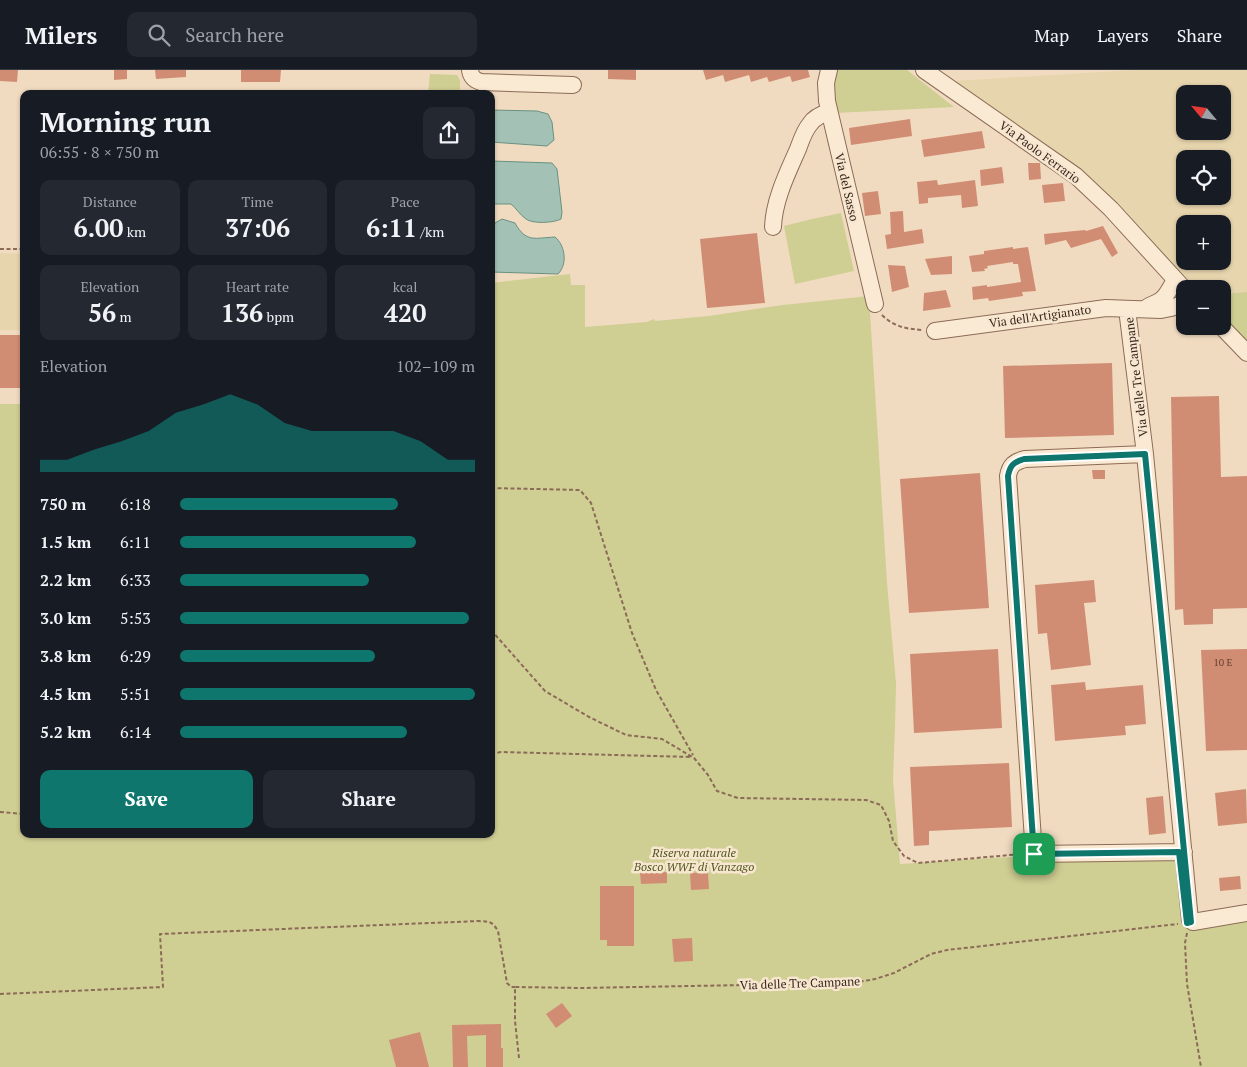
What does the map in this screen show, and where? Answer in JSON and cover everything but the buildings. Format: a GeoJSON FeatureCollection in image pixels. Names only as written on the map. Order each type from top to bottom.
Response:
{"type":"FeatureCollection","features":[{"type":"Feature","properties":{"kind":"street"},"geometry":{"type":"LineString","coordinates":[[470,70],[475,80],[481,82],[573,86]]}},
{"type":"Feature","properties":{"kind":"street","name":"Via del Sasso"},"geometry":{"type":"LineString","coordinates":[[829,70],[826,82],[829,112],[875,304]]}},
{"type":"Feature","properties":{"kind":"street","name":"Via Paolo Ferrario"},"geometry":{"type":"LineString","coordinates":[[924,70],[1076,176],[1111,209],[1176,281]]}},
{"type":"Feature","properties":{"kind":"street"},"geometry":{"type":"LineString","coordinates":[[773,227],[776,202],[803,137],[810,123],[822,114],[829,112]]}},
{"type":"Feature","properties":{"kind":"street"},"geometry":{"type":"LineString","coordinates":[[1146,308],[1150,304],[1160,301],[1176,288]]}},
{"type":"Feature","properties":{"kind":"street","name":"Via dell'Artigianato"},"geometry":{"type":"LineString","coordinates":[[935,331],[1106,308],[1161,310],[1176,306]]}},
{"type":"Feature","properties":{"kind":"street","name":"Via delle Tre Campane"},"geometry":{"type":"LineString","coordinates":[[1128,309],[1145,454],[1192,922]]}},
{"type":"Feature","properties":{"kind":"street"},"geometry":{"type":"LineString","coordinates":[[1230,335],[1247,353]]}},
{"type":"Feature","properties":{"kind":"street"},"geometry":{"type":"LineString","coordinates":[[1145,454],[1024,459],[1012,464],[1009,469],[1034,854],[1184,852]]}},
{"type":"Feature","properties":{"kind":"street"},"geometry":{"type":"LineString","coordinates":[[1192,922],[1247,913]]}},
{"type":"Feature","properties":{"kind":"path"},"geometry":{"type":"LineString","coordinates":[[0,249],[20,249]]}},
{"type":"Feature","properties":{"kind":"path"},"geometry":{"type":"LineString","coordinates":[[875,304],[878,311],[892,324],[908,329],[935,331]]}},
{"type":"Feature","properties":{"kind":"path"},"geometry":{"type":"LineString","coordinates":[[495,488],[580,490],[591,503],[632,632],[656,690],[694,758],[717,790],[738,798],[866,800],[882,805],[889,821],[893,841],[904,856],[918,863],[1034,854]]}},
{"type":"Feature","properties":{"kind":"path"},"geometry":{"type":"LineString","coordinates":[[495,634],[546,691],[589,718],[626,734],[662,740],[694,758]]}},
{"type":"Feature","properties":{"kind":"path"},"geometry":{"type":"LineString","coordinates":[[495,753],[694,758]]}},
{"type":"Feature","properties":{"kind":"path"},"geometry":{"type":"LineString","coordinates":[[0,812],[20,814]]}},
{"type":"Feature","properties":{"kind":"path"},"geometry":{"type":"LineString","coordinates":[[0,994],[163,987],[160,934],[491,922],[498,931],[507,983],[511,987],[515,987],[515,1021],[519,1058]]}},
{"type":"Feature","properties":{"kind":"path"},"geometry":{"type":"LineString","coordinates":[[1192,922],[1185,943],[1187,984],[1201,1067]]}},
{"type":"Feature","properties":{"kind":"path","name":"Via delle Tre Campane"},"geometry":{"type":"LineString","coordinates":[[515,987],[582,988],[853,983],[894,973],[931,954],[947,950],[1192,922]]}},
{"type":"Feature","properties":{"kind":"shaded area"},"geometry":{"type":"Polygon","coordinates":[[[1134,70],[1247,70],[1247,292],[1231,293],[1231,280],[1188,280],[1178,270],[1231,270],[1231,215],[1176,215],[1176,268],[1099,186],[1080,170],[954,81],[1134,70]]]}},
{"type":"Feature","properties":{"kind":"shaded area"},"geometry":{"type":"Polygon","coordinates":[[[495,110],[537,111],[548,114],[552,122],[554,140],[547,146],[495,142],[495,110]]]}},
{"type":"Feature","properties":{"kind":"shaded area"},"geometry":{"type":"Polygon","coordinates":[[[495,161],[552,163],[557,169],[562,212],[561,219],[548,222],[529,221],[511,204],[495,204],[495,161]]]}},
{"type":"Feature","properties":{"kind":"shaded area"},"geometry":{"type":"Polygon","coordinates":[[[502,219],[515,223],[523,234],[532,238],[555,237],[561,245],[564,255],[563,265],[558,274],[495,272],[495,223],[502,219]]]}},
{"type":"Feature","properties":{"kind":"shaded area"},"geometry":{"type":"Polygon","coordinates":[[[0,253],[20,254],[20,330],[0,330],[0,253]]]}},
{"type":"Feature","properties":{"kind":"green space"},"geometry":{"type":"Polygon","coordinates":[[[835,70],[907,70],[954,107],[835,113],[833,75],[835,70]]]}},
{"type":"Feature","properties":{"kind":"green space"},"geometry":{"type":"Polygon","coordinates":[[[430,74],[457,75],[460,80],[460,90],[428,90],[430,74]]]}},
{"type":"Feature","properties":{"kind":"green space"},"geometry":{"type":"Polygon","coordinates":[[[841,213],[854,271],[795,284],[784,226],[841,213]]]}},
{"type":"Feature","properties":{"kind":"green space","name":"Riserva naturale Bosco WWF di Vanzago"},"geometry":{"type":"Polygon","coordinates":[[[570,274],[571,285],[585,285],[585,327],[647,322],[654,319],[655,321],[709,316],[783,305],[869,296],[887,583],[896,683],[893,780],[900,864],[1055,855],[1183,853],[1187,926],[1247,918],[1247,1067],[0,1067],[0,404],[20,404],[20,838],[495,838],[495,283],[570,274]]]}},
{"type":"Feature","properties":{"kind":"green space"},"geometry":{"type":"Polygon","coordinates":[[[1247,292],[1247,342],[1231,325],[1231,293],[1247,292]]]}},
{"type":"Feature","properties":{"kind":"route"},"geometry":{"type":"LineString","coordinates":[[1145,454],[1191,922],[1187,923],[1179,852],[1034,854],[1009,469],[1012,464],[1024,459],[1145,454]]}}]}
